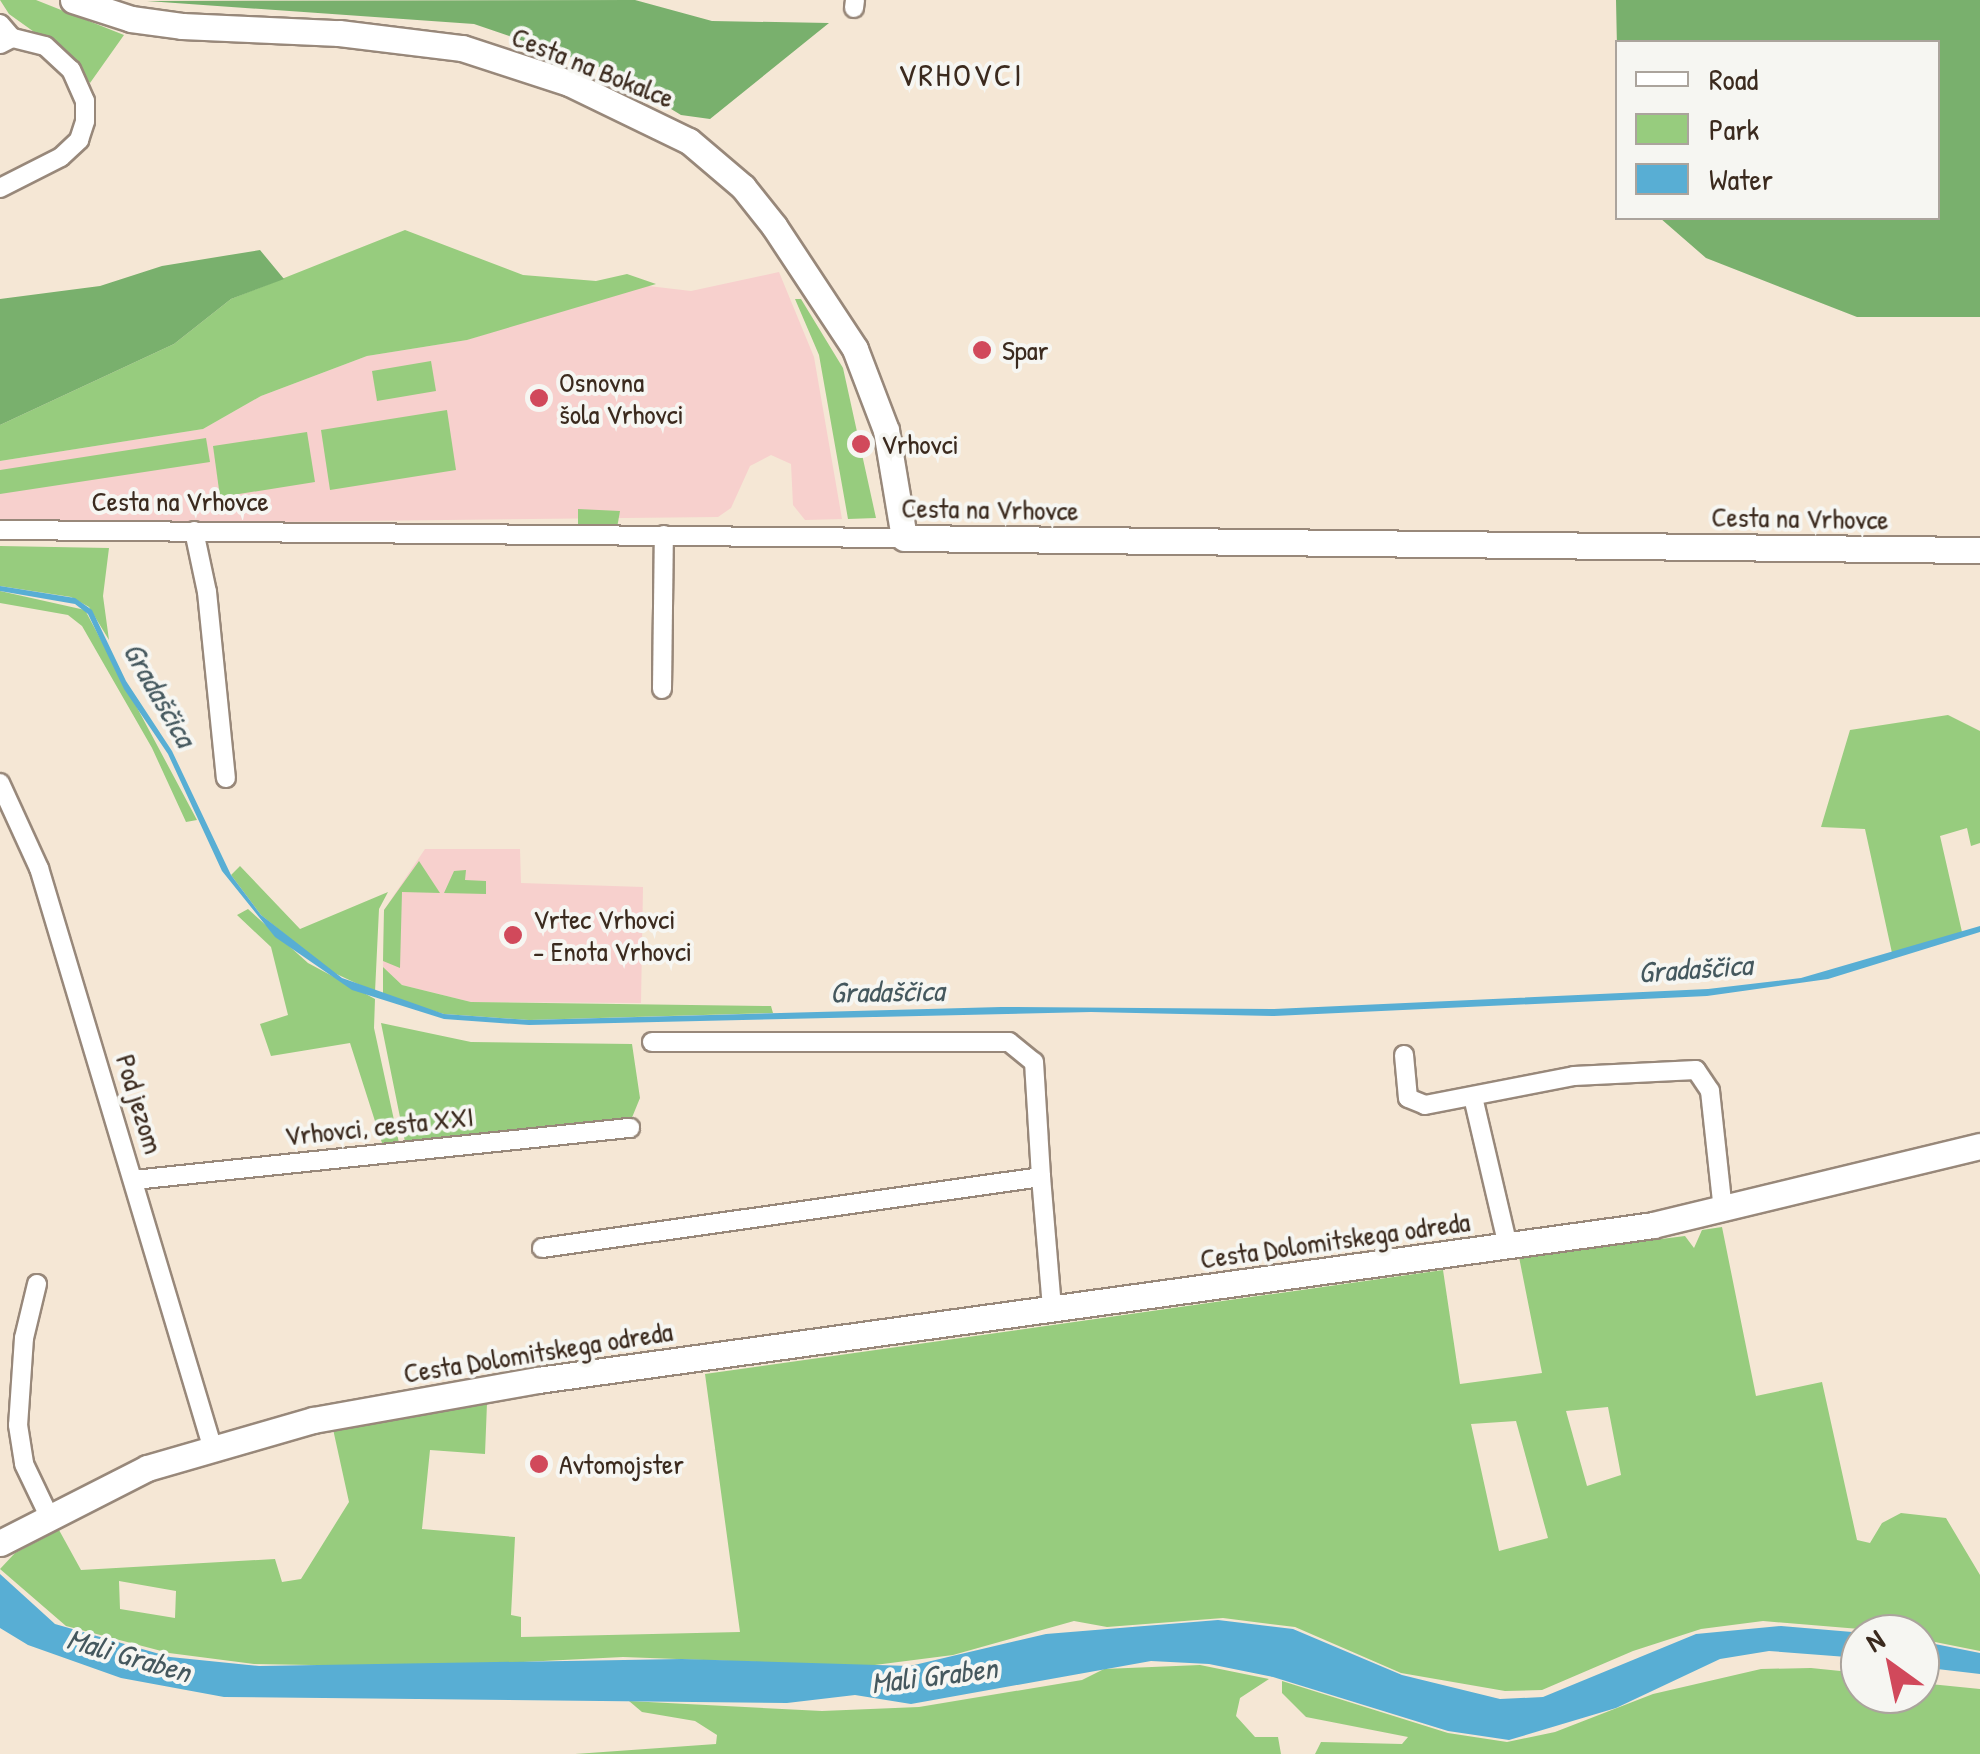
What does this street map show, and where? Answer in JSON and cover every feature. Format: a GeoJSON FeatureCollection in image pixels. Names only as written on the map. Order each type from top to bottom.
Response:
{"type":"FeatureCollection","features":[{"type":"Feature","properties":{"kind":"street","name":"Cesta na Bokalce"},"geometry":{"type":"LineString","coordinates":[[74,0],[120,16],[182,26],[339,33],[462,48],[569,82],[689,140],[742,187],[774,226],[856,349],[886,430],[904,538]]}},
{"type":"Feature","properties":{"kind":"street"},"geometry":{"type":"LineString","coordinates":[[0,188],[61,157],[79,140],[85,121],[85,101],[71,70],[45,46],[4,35]]}},
{"type":"Feature","properties":{"kind":"street","name":"Cesta na Vrhovce"},"geometry":{"type":"LineString","coordinates":[[0,530],[1980,550]]}},
{"type":"Feature","properties":{"kind":"street"},"geometry":{"type":"LineString","coordinates":[[194,532],[207,592],[226,778]]}},
{"type":"Feature","properties":{"kind":"street"},"geometry":{"type":"LineString","coordinates":[[662,689],[664,536]]}},
{"type":"Feature","properties":{"kind":"street","name":"Pod jezom"},"geometry":{"type":"LineString","coordinates":[[0,783],[39,868],[212,1446]]}},
{"type":"Feature","properties":{"kind":"street"},"geometry":{"type":"LineString","coordinates":[[652,1042],[1008,1042],[1034,1062],[1052,1309]]}},
{"type":"Feature","properties":{"kind":"street"},"geometry":{"type":"LineString","coordinates":[[1404,1055],[1408,1098],[1425,1105],[1574,1076],[1696,1070],[1710,1090],[1723,1210]]}},
{"type":"Feature","properties":{"kind":"street","name":"Cesta Dolomitskega odreda"},"geometry":{"type":"LineString","coordinates":[[1473,1097],[1508,1246]]}},
{"type":"Feature","properties":{"kind":"street","name":"Vrhovci, cesta XXI"},"geometry":{"type":"LineString","coordinates":[[134,1180],[630,1128]]}},
{"type":"Feature","properties":{"kind":"street","name":"Cesta Dolomitskega odreda"},"geometry":{"type":"LineString","coordinates":[[1,1542],[48,1514],[212,1446],[470,1390],[1508,1246],[1723,1210],[1980,1146]]}},
{"type":"Feature","properties":{"kind":"street"},"geometry":{"type":"LineString","coordinates":[[542,1248],[1041,1177]]}},
{"type":"Feature","properties":{"kind":"street"},"geometry":{"type":"LineString","coordinates":[[36,1284],[24,1338],[18,1425],[24,1464],[48,1514]]}},
{"type":"Feature","properties":{"kind":"shaded area","name":"Osnovna šola Vrhovci"},"geometry":{"type":"Polygon","coordinates":[[[779,272],[814,357],[842,519],[805,520],[793,505],[791,464],[771,455],[750,466],[731,508],[718,517],[0,525],[0,461],[203,429],[261,396],[367,356],[467,340],[640,285],[691,291],[779,272]]]}},
{"type":"Feature","properties":{"kind":"shaded area","name":"Vrtec Vrhovci - Enota Vrhovci"},"geometry":{"type":"Polygon","coordinates":[[[425,849],[520,849],[521,883],[643,887],[641,1003],[471,1002],[402,985],[383,967],[384,910],[425,849]]]}},
{"type":"Feature","properties":{"kind":"green space"},"geometry":{"type":"Polygon","coordinates":[[[0,0],[36,0],[124,35],[90,83],[72,59],[9,14],[0,0]]]}},
{"type":"Feature","properties":{"kind":"green space"},"geometry":{"type":"Polygon","coordinates":[[[635,0],[712,21],[829,23],[710,119],[681,115],[605,69],[474,24],[147,1],[635,0]]]}},
{"type":"Feature","properties":{"kind":"green space"},"geometry":{"type":"Polygon","coordinates":[[[1616,0],[1980,0],[1980,317],[1857,317],[1706,258],[1662,220],[1940,220],[1940,40],[1617,40],[1616,0]]]}},
{"type":"Feature","properties":{"kind":"green space"},"geometry":{"type":"Polygon","coordinates":[[[405,230],[523,275],[596,281],[627,274],[656,284],[467,340],[367,356],[261,396],[203,429],[0,461],[0,425],[174,344],[231,299],[405,230]]]}},
{"type":"Feature","properties":{"kind":"green space"},"geometry":{"type":"Polygon","coordinates":[[[260,250],[284,279],[231,299],[174,344],[0,425],[0,299],[100,286],[162,266],[260,250]]]}},
{"type":"Feature","properties":{"kind":"green space"},"geometry":{"type":"Polygon","coordinates":[[[795,299],[801,299],[843,368],[876,518],[848,519],[819,355],[795,299]]]}},
{"type":"Feature","properties":{"kind":"green space"},"geometry":{"type":"Polygon","coordinates":[[[431,361],[436,391],[377,401],[372,371],[431,361]]]}},
{"type":"Feature","properties":{"kind":"green space"},"geometry":{"type":"Polygon","coordinates":[[[447,410],[456,470],[330,490],[321,430],[447,410]]]}},
{"type":"Feature","properties":{"kind":"green space"},"geometry":{"type":"Polygon","coordinates":[[[307,432],[315,482],[220,497],[213,446],[307,432]]]}},
{"type":"Feature","properties":{"kind":"green space"},"geometry":{"type":"Polygon","coordinates":[[[206,438],[210,462],[0,494],[0,470],[206,438]]]}},
{"type":"Feature","properties":{"kind":"green space"},"geometry":{"type":"Polygon","coordinates":[[[578,509],[620,511],[617,528],[578,528],[578,509]]]}},
{"type":"Feature","properties":{"kind":"green space"},"geometry":{"type":"Polygon","coordinates":[[[0,546],[109,548],[103,596],[109,640],[89,607],[71,597],[0,586],[0,546]]]}},
{"type":"Feature","properties":{"kind":"green space"},"geometry":{"type":"Polygon","coordinates":[[[0,591],[85,610],[197,820],[186,822],[152,748],[82,626],[68,615],[0,603],[0,591]]]}},
{"type":"Feature","properties":{"kind":"green space"},"geometry":{"type":"Polygon","coordinates":[[[1948,715],[1980,731],[1980,843],[1971,846],[1967,828],[1940,836],[1962,932],[1892,953],[1865,829],[1821,827],[1850,730],[1948,715]]]}},
{"type":"Feature","properties":{"kind":"green space"},"geometry":{"type":"Polygon","coordinates":[[[419,861],[440,893],[402,892],[400,968],[383,961],[384,910],[419,861]]]}},
{"type":"Feature","properties":{"kind":"green space"},"geometry":{"type":"Polygon","coordinates":[[[240,866],[300,929],[388,892],[379,909],[375,992],[330,971],[261,915],[231,875],[240,866]]]}},
{"type":"Feature","properties":{"kind":"green space"},"geometry":{"type":"Polygon","coordinates":[[[466,870],[465,880],[486,881],[486,894],[444,893],[454,871],[466,870]]]}},
{"type":"Feature","properties":{"kind":"green space"},"geometry":{"type":"Polygon","coordinates":[[[248,909],[308,963],[375,999],[374,1028],[399,1143],[382,1143],[350,1043],[271,1056],[260,1024],[288,1015],[271,947],[237,915],[248,909]]]}},
{"type":"Feature","properties":{"kind":"green space"},"geometry":{"type":"Polygon","coordinates":[[[383,967],[402,985],[471,1002],[771,1006],[773,1013],[529,1020],[444,1014],[383,996],[383,967]]]}},
{"type":"Feature","properties":{"kind":"green space"},"geometry":{"type":"Polygon","coordinates":[[[381,1023],[471,1042],[632,1044],[640,1098],[631,1120],[405,1142],[381,1023]]]}},
{"type":"Feature","properties":{"kind":"green space"},"geometry":{"type":"Polygon","coordinates":[[[1722,1227],[1756,1396],[1822,1382],[1857,1540],[1870,1543],[1882,1523],[1901,1513],[1946,1518],[1980,1575],[1980,1651],[1940,1643],[1940,1614],[1840,1614],[1840,1627],[1763,1621],[1701,1629],[1633,1651],[1542,1690],[1505,1691],[1401,1673],[1295,1627],[1223,1618],[1107,1627],[1074,1621],[953,1655],[867,1666],[623,1657],[426,1667],[254,1664],[169,1653],[66,1626],[0,1569],[15,1553],[59,1530],[81,1570],[275,1559],[282,1582],[301,1579],[349,1502],[333,1429],[487,1403],[485,1454],[430,1450],[422,1529],[515,1537],[511,1615],[521,1617],[521,1637],[740,1632],[705,1374],[1443,1270],[1460,1384],[1542,1373],[1519,1257],[1685,1236],[1694,1248],[1702,1230],[1722,1227]],[[1608,1407],[1566,1411],[1587,1486],[1621,1475],[1608,1407]],[[1516,1421],[1471,1424],[1499,1551],[1548,1538],[1516,1421]],[[119,1581],[120,1609],[175,1618],[176,1591],[119,1581]]]}},
{"type":"Feature","properties":{"kind":"green space"},"geometry":{"type":"Polygon","coordinates":[[[1200,1665],[1269,1679],[1240,1698],[1236,1716],[1255,1737],[1278,1737],[1281,1754],[575,1754],[716,1744],[717,1735],[695,1721],[642,1712],[629,1701],[822,1711],[919,1707],[1082,1680],[1104,1669],[1200,1665]]]}},
{"type":"Feature","properties":{"kind":"green space"},"geometry":{"type":"Polygon","coordinates":[[[1761,1669],[1840,1671],[1840,1714],[1940,1714],[1940,1685],[1980,1689],[1980,1754],[1315,1754],[1321,1742],[1402,1744],[1408,1737],[1306,1717],[1282,1693],[1282,1681],[1448,1733],[1507,1742],[1555,1732],[1653,1694],[1761,1669]]]}},
{"type":"Feature","properties":{"kind":"water","name":"Gradaščica"},"geometry":{"type":"Polygon","coordinates":[[[0,586],[75,598],[92,610],[126,681],[172,751],[231,875],[261,915],[342,978],[444,1014],[529,1020],[1001,1007],[1274,1009],[1708,989],[1801,978],[1980,926],[1980,932],[1828,979],[1707,996],[1274,1016],[1091,1012],[529,1025],[444,1019],[352,990],[275,937],[222,871],[168,754],[124,689],[88,614],[75,604],[0,591],[0,586]]]}},
{"type":"Feature","properties":{"kind":"water","name":"Mali Graben"},"geometry":{"type":"Polygon","coordinates":[[[0,1574],[55,1624],[170,1657],[259,1666],[682,1659],[910,1666],[1046,1634],[1218,1620],[1293,1629],[1402,1675],[1500,1699],[1543,1697],[1696,1634],[1781,1626],[1840,1631],[1840,1656],[1769,1651],[1720,1659],[1616,1708],[1509,1740],[1448,1731],[1273,1677],[1209,1664],[1151,1661],[911,1704],[855,1695],[787,1703],[224,1697],[121,1678],[28,1645],[0,1628],[0,1574]]]}},
{"type":"Feature","properties":{"kind":"water"},"geometry":{"type":"Polygon","coordinates":[[[1940,1645],[1980,1653],[1980,1674],[1940,1669],[1940,1645]]]}},
{"type":"Feature","properties":{"kind":"place","name":"Spar"},"geometry":{"type":"Point","coordinates":[982,350]}},
{"type":"Feature","properties":{"kind":"place","name":"Osnovna šola Vrhovci"},"geometry":{"type":"Point","coordinates":[539,398]}},
{"type":"Feature","properties":{"kind":"place","name":"Vrhovci"},"geometry":{"type":"Point","coordinates":[861,444]}},
{"type":"Feature","properties":{"kind":"place","name":"Vrtec Vrhovci - Enota Vrhovci"},"geometry":{"type":"Point","coordinates":[513,935]}},
{"type":"Feature","properties":{"kind":"place","name":"Avtomojster"},"geometry":{"type":"Point","coordinates":[539,1464]}},
{"type":"Feature","properties":{"kind":"district","name":"VRHOVCI"},"geometry":{"type":"Point","coordinates":[961,75]}}]}
